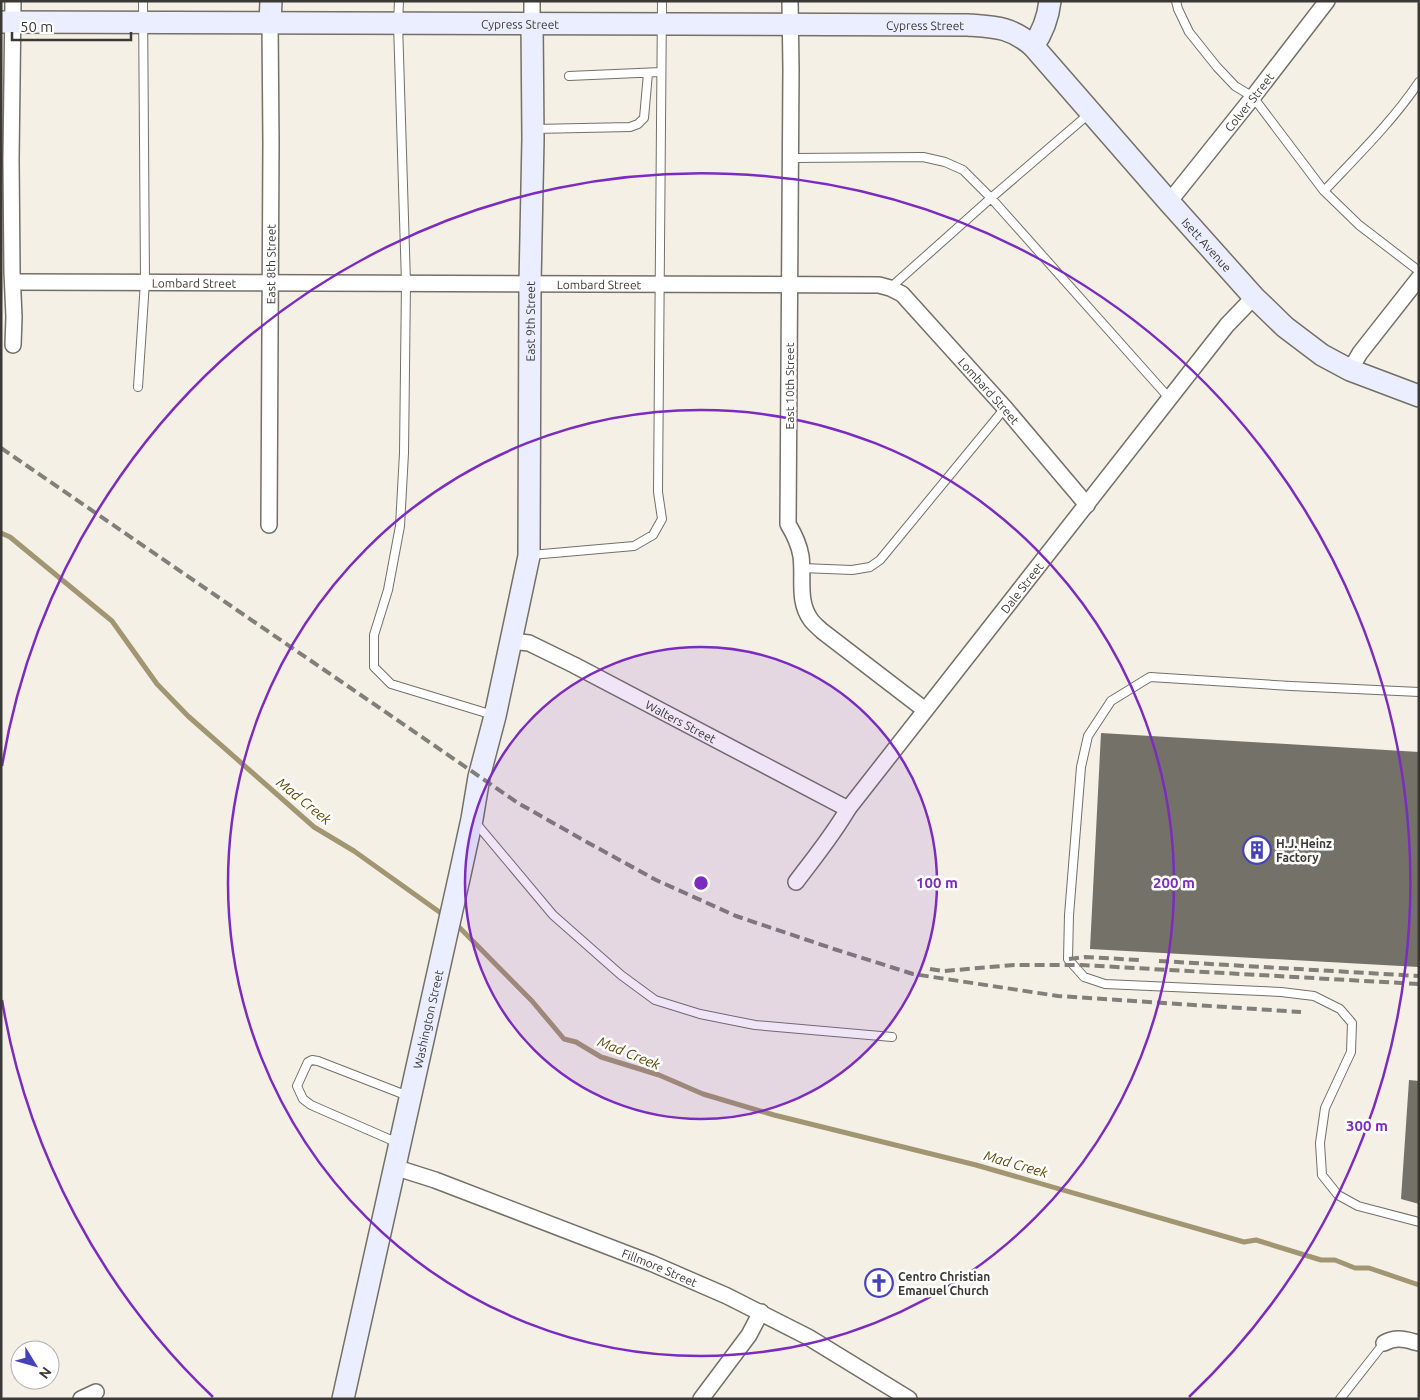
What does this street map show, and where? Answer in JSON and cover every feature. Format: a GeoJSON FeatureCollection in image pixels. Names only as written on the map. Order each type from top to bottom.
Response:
{"type":"FeatureCollection","features":[{"type":"Feature","properties":{"kind":"main road","name":"East 8th Street"},"geometry":{"type":"LineString","coordinates":[[270,23],[271,1]]}},
{"type":"Feature","properties":{"kind":"main road"},"geometry":{"type":"LineString","coordinates":[[1033,46],[1040,36],[1049,14],[1050,1]]}},
{"type":"Feature","properties":{"kind":"main road","name":"Cypress Street"},"geometry":{"type":"LineString","coordinates":[[7,22],[143,12],[270,23],[968,25],[999,27],[1024,38],[1033,46]]}},
{"type":"Feature","properties":{"kind":"main road","name":"East 9th Street"},"geometry":{"type":"LineString","coordinates":[[511,641],[529,556],[530,284],[533,129],[532,23]]}},
{"type":"Feature","properties":{"kind":"main road","name":"Isett Avenue"},"geometry":{"type":"LineString","coordinates":[[1033,46],[1090,113],[1254,296],[1292,332],[1322,355],[1350,370],[1419,396]]}},
{"type":"Feature","properties":{"kind":"main road","name":"Washington Street"},"geometry":{"type":"LineString","coordinates":[[346,1398],[394,1167],[472,819],[479,777],[495,716],[511,641]]}},
{"type":"Feature","properties":{"kind":"street"},"geometry":{"type":"LineString","coordinates":[[13,1],[7,22],[14,317],[13,345]]}},
{"type":"Feature","properties":{"kind":"street","name":"East 9th Street"},"geometry":{"type":"LineString","coordinates":[[532,1],[532,23]]}},
{"type":"Feature","properties":{"kind":"street","name":"East 10th Street"},"geometry":{"type":"LineString","coordinates":[[790,1],[792,69],[788,524],[797,541],[801,555],[802,597],[811,620],[822,631],[925,710]]}},
{"type":"Feature","properties":{"kind":"street","name":"Colver Street"},"geometry":{"type":"LineString","coordinates":[[1169,202],[1327,1]]}},
{"type":"Feature","properties":{"kind":"street","name":"East 8th Street"},"geometry":{"type":"LineString","coordinates":[[269,525],[270,23]]}},
{"type":"Feature","properties":{"kind":"street"},"geometry":{"type":"LineString","coordinates":[[1350,370],[1360,353],[1419,278]]}},
{"type":"Feature","properties":{"kind":"street","name":"Lombard Street"},"geometry":{"type":"LineString","coordinates":[[13,282],[879,285],[902,294],[1005,408],[1087,505]]}},
{"type":"Feature","properties":{"kind":"street","name":"Dale Street"},"geometry":{"type":"LineString","coordinates":[[796,882],[826,844],[848,809],[925,710],[1228,325],[1254,296]]}},
{"type":"Feature","properties":{"kind":"street","name":"Walters Street"},"geometry":{"type":"LineString","coordinates":[[511,641],[529,643],[574,665],[848,809]]}},
{"type":"Feature","properties":{"kind":"street","name":"Fillmore Street"},"geometry":{"type":"LineString","coordinates":[[394,1167],[435,1180],[651,1263],[727,1296],[808,1337],[909,1399]]}},
{"type":"Feature","properties":{"kind":"street"},"geometry":{"type":"LineString","coordinates":[[701,1399],[750,1335],[761,1312]]}},
{"type":"Feature","properties":{"kind":"street"},"geometry":{"type":"LineString","coordinates":[[1384,1343],[1392,1339],[1404,1339],[1419,1343]]}},
{"type":"Feature","properties":{"kind":"street"},"geometry":{"type":"LineString","coordinates":[[81,1399],[96,1392]]}},
{"type":"Feature","properties":{"kind":"lane"},"geometry":{"type":"LineString","coordinates":[[399,1],[398,23],[406,283],[404,453],[400,526],[388,590],[374,635],[374,667],[391,684],[495,716]]}},
{"type":"Feature","properties":{"kind":"lane"},"geometry":{"type":"LineString","coordinates":[[529,556],[634,546],[653,535],[662,520],[658,492],[662,1]]}},
{"type":"Feature","properties":{"kind":"lane"},"geometry":{"type":"LineString","coordinates":[[1176,1],[1188,32],[1235,86],[1253,97],[1324,191],[1360,225],[1419,271]]}},
{"type":"Feature","properties":{"kind":"lane"},"geometry":{"type":"LineString","coordinates":[[138,387],[145,282],[143,12]]}},
{"type":"Feature","properties":{"kind":"lane"},"geometry":{"type":"LineString","coordinates":[[569,76],[661,72]]}},
{"type":"Feature","properties":{"kind":"lane"},"geometry":{"type":"LineString","coordinates":[[533,129],[630,127],[638,124],[644,118],[648,73]]}},
{"type":"Feature","properties":{"kind":"lane"},"geometry":{"type":"LineString","coordinates":[[1324,191],[1365,148],[1412,93],[1419,82]]}},
{"type":"Feature","properties":{"kind":"lane"},"geometry":{"type":"LineString","coordinates":[[890,288],[1090,113]]}},
{"type":"Feature","properties":{"kind":"lane"},"geometry":{"type":"LineString","coordinates":[[790,156],[794,158],[923,157],[944,162],[963,170],[991,198],[1170,399]]}},
{"type":"Feature","properties":{"kind":"lane"},"geometry":{"type":"LineString","coordinates":[[802,568],[852,570],[870,567],[880,560],[1005,408]]}},
{"type":"Feature","properties":{"kind":"lane"},"geometry":{"type":"LineString","coordinates":[[1419,692],[1150,677],[1111,701],[1088,736],[1081,767],[1069,915],[1068,959],[1084,977],[1105,984],[1281,992],[1314,996],[1340,1009],[1352,1023],[1351,1052],[1325,1108],[1320,1143],[1322,1175],[1338,1194],[1358,1206],[1419,1222]]}},
{"type":"Feature","properties":{"kind":"lane"},"geometry":{"type":"LineString","coordinates":[[472,819],[553,915],[621,975],[655,1000],[700,1014],[754,1025],[892,1037]]}},
{"type":"Feature","properties":{"kind":"lane"},"geometry":{"type":"LineString","coordinates":[[400,1144],[311,1105],[303,1099],[297,1086],[308,1062],[312,1060],[410,1096]]}},
{"type":"Feature","properties":{"kind":"lane"},"geometry":{"type":"LineString","coordinates":[[1340,1399],[1384,1343]]}},
{"type":"Feature","properties":{"kind":"building","name":"H.J. Heinz Factory"},"geometry":{"type":"Polygon","coordinates":[[[1101,733],[1419,752],[1419,967],[1090,949],[1101,733]]]}},
{"type":"Feature","properties":{"kind":"building"},"geometry":{"type":"Polygon","coordinates":[[[1409,1080],[1419,1081],[1419,1204],[1401,1199],[1409,1080]]]}},
{"type":"Feature","properties":{"kind":"waterway","name":"Mad Creek"},"geometry":{"type":"LineString","coordinates":[[1,533],[10,537],[112,621],[157,684],[188,716],[314,827],[354,851],[445,916]]}},
{"type":"Feature","properties":{"kind":"waterway","name":"Mad Creek"},"geometry":{"type":"LineString","coordinates":[[456,924],[532,1001],[564,1039],[576,1042],[601,1057],[659,1075],[703,1094],[774,1115],[976,1165],[1244,1242],[1256,1240],[1321,1260],[1335,1260],[1355,1268],[1369,1268],[1419,1285]]}},
{"type":"Feature","properties":{"kind":"railway"},"geometry":{"type":"LineString","coordinates":[[1,448],[518,803],[656,880],[736,916],[913,974],[1058,996],[1301,1012]]}},
{"type":"Feature","properties":{"kind":"railway"},"geometry":{"type":"LineString","coordinates":[[1069,959],[1086,957],[1139,960]]}},
{"type":"Feature","properties":{"kind":"railway"},"geometry":{"type":"LineString","coordinates":[[1159,961],[1419,976]]}},
{"type":"Feature","properties":{"kind":"railway"},"geometry":{"type":"LineString","coordinates":[[930,969],[944,971],[1014,965],[1081,965],[1419,984]]}},
{"type":"Feature","properties":{"kind":"place","name":"H.J. Heinz Factory"},"geometry":{"type":"Point","coordinates":[1257,850]}},
{"type":"Feature","properties":{"kind":"place","name":"Centro Christian Emanuel Church"},"geometry":{"type":"Point","coordinates":[879,1283]}}]}
